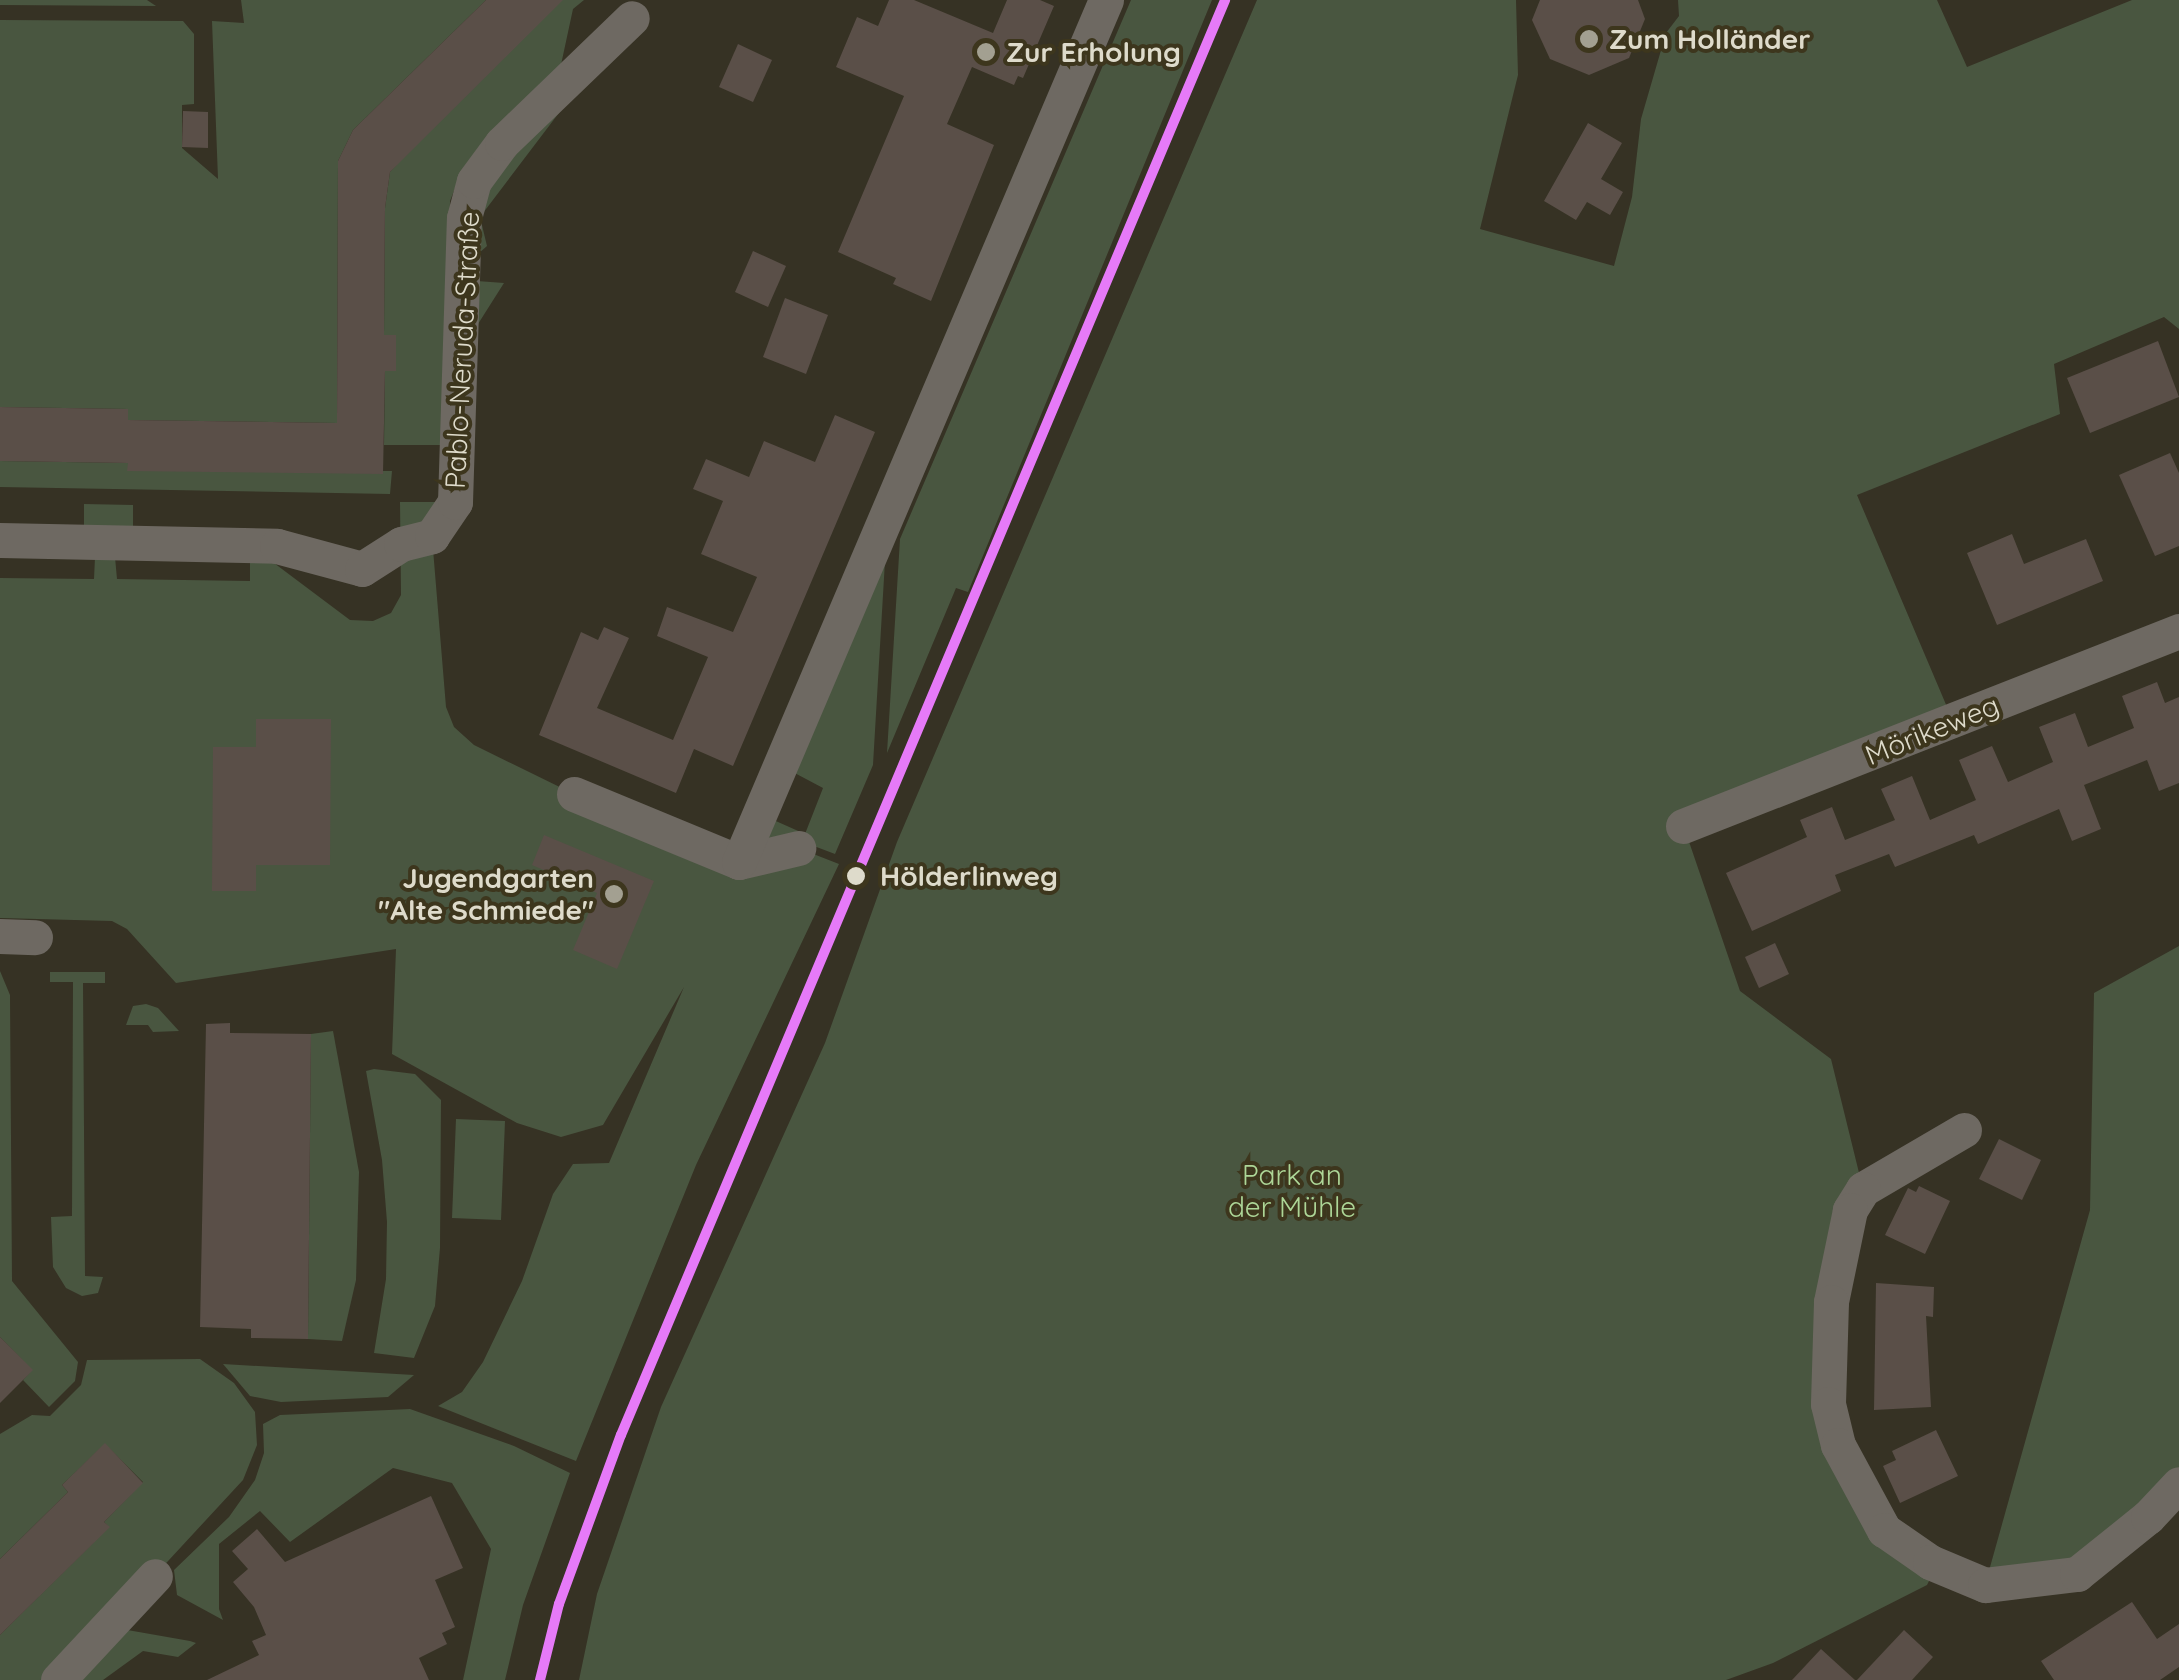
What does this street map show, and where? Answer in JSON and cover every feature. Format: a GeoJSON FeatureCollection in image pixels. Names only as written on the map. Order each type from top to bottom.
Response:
{"type":"FeatureCollection","features":[{"type":"Feature","properties":{"kind":"street"},"geometry":{"type":"LineString","coordinates":[[739,862],[1106,0]]}},
{"type":"Feature","properties":{"kind":"street","name":"Pablo-Neruda-Straße"},"geometry":{"type":"LineString","coordinates":[[0,540],[277,546],[362,569],[401,544],[432,536],[456,502],[464,218],[474,181],[502,143],[632,18]]}},
{"type":"Feature","properties":{"kind":"street","name":"Mörikeweg"},"geometry":{"type":"LineString","coordinates":[[1684,826],[2179,631]]}},
{"type":"Feature","properties":{"kind":"street"},"geometry":{"type":"LineString","coordinates":[[574,794],[739,862],[798,848]]}},
{"type":"Feature","properties":{"kind":"street"},"geometry":{"type":"LineString","coordinates":[[0,936],[36,936]]}},
{"type":"Feature","properties":{"kind":"street"},"geometry":{"type":"LineString","coordinates":[[1964,1130],[1863,1190],[1850,1210],[1831,1302],[1828,1404],[1838,1445],[1884,1530],[1930,1562],[1986,1584],[2077,1574],[2148,1517],[2179,1484]]}},
{"type":"Feature","properties":{"kind":"street"},"geometry":{"type":"LineString","coordinates":[[58,1680],[155,1576]]}},
{"type":"Feature","properties":{"kind":"green space"},"geometry":{"type":"Polygon","coordinates":[[[0,0],[147,0],[156,6],[0,5],[0,0]]]}},
{"type":"Feature","properties":{"kind":"green space"},"geometry":{"type":"Polygon","coordinates":[[[241,0],[486,0],[353,130],[338,161],[337,423],[128,420],[128,409],[0,407],[0,20],[183,21],[194,34],[194,104],[182,105],[182,148],[218,179],[212,21],[244,23],[241,0]]]}},
{"type":"Feature","properties":{"kind":"green space"},"geometry":{"type":"Polygon","coordinates":[[[544,0],[584,0],[573,9],[559,74],[461,173],[450,201],[447,445],[384,445],[385,371],[396,370],[395,335],[384,335],[385,208],[390,172],[544,0]]]}},
{"type":"Feature","properties":{"kind":"green space"},"geometry":{"type":"Polygon","coordinates":[[[1131,0],[1212,0],[968,592],[956,588],[887,753],[900,539],[1131,0]]]}},
{"type":"Feature","properties":{"kind":"green space","name":"Park an der Mühle"},"geometry":{"type":"Polygon","coordinates":[[[1257,0],[1516,0],[1518,75],[1480,229],[1614,266],[1632,197],[1641,119],[1666,33],[1679,16],[1678,0],[1937,0],[1967,67],[2132,0],[2179,0],[2179,329],[2164,317],[2054,364],[2060,414],[1857,495],[1953,721],[1684,827],[1740,991],[1831,1059],[1863,1189],[1828,1404],[1932,1575],[1927,1585],[1773,1663],[1726,1680],[579,1680],[597,1594],[661,1407],[825,1043],[897,842],[1257,0]]]}},
{"type":"Feature","properties":{"kind":"green space"},"geometry":{"type":"Polygon","coordinates":[[[587,76],[480,217],[487,246],[478,254],[477,281],[504,283],[459,354],[474,181],[587,76]]]}},
{"type":"Feature","properties":{"kind":"green space"},"geometry":{"type":"Polygon","coordinates":[[[0,461],[128,463],[128,471],[392,471],[390,494],[0,487],[0,461]]]}},
{"type":"Feature","properties":{"kind":"green space"},"geometry":{"type":"Polygon","coordinates":[[[400,502],[455,502],[432,537],[446,707],[454,727],[474,745],[574,794],[739,862],[798,848],[839,864],[696,1165],[576,1461],[438,1406],[462,1392],[483,1362],[522,1281],[553,1194],[573,1164],[609,1163],[684,987],[603,1125],[561,1137],[517,1123],[392,1054],[396,949],[176,983],[127,929],[112,921],[0,918],[0,578],[94,579],[95,557],[115,557],[117,579],[250,581],[250,560],[270,560],[350,620],[373,621],[391,613],[401,595],[400,502]]]}},
{"type":"Feature","properties":{"kind":"green space"},"geometry":{"type":"Polygon","coordinates":[[[84,504],[133,505],[133,531],[84,530],[84,504]]]}},
{"type":"Feature","properties":{"kind":"green space"},"geometry":{"type":"Polygon","coordinates":[[[885,561],[873,765],[835,854],[798,840],[754,848],[769,818],[805,834],[823,788],[789,770],[885,561]]]}},
{"type":"Feature","properties":{"kind":"green space"},"geometry":{"type":"Polygon","coordinates":[[[2179,946],[2179,1484],[2077,1574],[1985,1585],[2090,1210],[2094,993],[2179,946]]]}},
{"type":"Feature","properties":{"kind":"green space"},"geometry":{"type":"Polygon","coordinates":[[[0,971],[10,995],[12,1281],[78,1362],[75,1381],[49,1407],[23,1380],[32,1370],[0,1337],[0,971]]]}},
{"type":"Feature","properties":{"kind":"green space"},"geometry":{"type":"Polygon","coordinates":[[[50,972],[105,972],[105,983],[83,983],[85,1276],[103,1277],[98,1293],[82,1296],[66,1288],[53,1267],[51,1217],[72,1216],[73,982],[50,982],[50,972]]]}},
{"type":"Feature","properties":{"kind":"green space"},"geometry":{"type":"Polygon","coordinates":[[[146,1004],[158,1008],[179,1031],[153,1032],[148,1025],[126,1025],[133,1006],[146,1004]]]}},
{"type":"Feature","properties":{"kind":"green space"},"geometry":{"type":"Polygon","coordinates":[[[333,1031],[359,1172],[356,1280],[342,1341],[308,1339],[311,1034],[333,1031]]]}},
{"type":"Feature","properties":{"kind":"green space"},"geometry":{"type":"Polygon","coordinates":[[[366,1071],[415,1074],[441,1100],[440,1248],[435,1306],[414,1358],[374,1353],[386,1279],[387,1222],[382,1160],[366,1071]]]}},
{"type":"Feature","properties":{"kind":"green space"},"geometry":{"type":"Polygon","coordinates":[[[456,1119],[505,1121],[501,1220],[452,1218],[456,1119]]]}},
{"type":"Feature","properties":{"kind":"green space"},"geometry":{"type":"Polygon","coordinates":[[[200,1359],[234,1383],[255,1412],[257,1445],[243,1480],[58,1680],[0,1680],[0,1635],[109,1527],[104,1522],[143,1482],[105,1444],[62,1485],[68,1492],[0,1559],[0,1434],[32,1415],[50,1416],[81,1385],[87,1360],[200,1359]]]}},
{"type":"Feature","properties":{"kind":"green space"},"geometry":{"type":"Polygon","coordinates":[[[223,1364],[414,1375],[388,1397],[281,1402],[250,1396],[223,1364]]]}},
{"type":"Feature","properties":{"kind":"green space"},"geometry":{"type":"Polygon","coordinates":[[[410,1409],[514,1446],[570,1473],[523,1605],[505,1680],[463,1680],[491,1549],[452,1483],[393,1468],[290,1542],[260,1511],[219,1544],[219,1609],[223,1620],[177,1595],[174,1570],[229,1517],[255,1480],[264,1453],[263,1424],[280,1415],[410,1409]]]}},
{"type":"Feature","properties":{"kind":"green space"},"geometry":{"type":"Polygon","coordinates":[[[116,1628],[196,1643],[178,1657],[143,1651],[103,1680],[71,1680],[116,1628]]]}},
{"type":"Feature","properties":{"kind":"building"},"geometry":{"type":"Polygon","coordinates":[[[486,0],[563,0],[390,172],[385,208],[384,335],[396,335],[396,371],[385,371],[383,474],[127,471],[128,463],[0,461],[0,407],[128,409],[128,420],[337,423],[338,161],[353,130],[486,0]]]}},
{"type":"Feature","properties":{"kind":"building"},"geometry":{"type":"Polygon","coordinates":[[[889,0],[914,0],[993,33],[1007,0],[1040,0],[1054,6],[1023,78],[1018,76],[1014,85],[972,67],[947,124],[994,145],[931,301],[893,284],[896,278],[838,252],[904,96],[836,67],[857,17],[878,26],[889,0]]]}},
{"type":"Feature","properties":{"kind":"building","name":"Zum Holländer"},"geometry":{"type":"Polygon","coordinates":[[[1540,0],[1638,0],[1645,19],[1629,58],[1589,75],[1550,59],[1532,20],[1540,0]]]}},
{"type":"Feature","properties":{"kind":"building"},"geometry":{"type":"Polygon","coordinates":[[[738,44],[772,60],[753,102],[719,87],[738,44]]]}},
{"type":"Feature","properties":{"kind":"building"},"geometry":{"type":"Polygon","coordinates":[[[183,111],[208,112],[208,148],[182,147],[183,111]]]}},
{"type":"Feature","properties":{"kind":"building"},"geometry":{"type":"Polygon","coordinates":[[[1588,123],[1622,143],[1601,179],[1623,192],[1610,215],[1587,202],[1576,220],[1544,201],[1588,123]]]}},
{"type":"Feature","properties":{"kind":"building"},"geometry":{"type":"Polygon","coordinates":[[[753,251],[786,266],[768,307],[735,292],[753,251]]]}},
{"type":"Feature","properties":{"kind":"building"},"geometry":{"type":"Polygon","coordinates":[[[785,298],[828,315],[806,374],[763,357],[785,298]]]}},
{"type":"Feature","properties":{"kind":"building"},"geometry":{"type":"Polygon","coordinates":[[[2158,341],[2179,397],[2090,433],[2067,378],[2158,341]]]}},
{"type":"Feature","properties":{"kind":"building"},"geometry":{"type":"Polygon","coordinates":[[[835,415],[875,432],[733,766],[694,749],[676,793],[539,735],[581,632],[598,640],[604,627],[629,638],[597,708],[673,740],[708,657],[657,636],[667,607],[733,632],[757,577],[701,554],[723,501],[693,489],[706,459],[749,477],[764,441],[815,462],[835,415]]]}},
{"type":"Feature","properties":{"kind":"building"},"geometry":{"type":"Polygon","coordinates":[[[2170,453],[2179,473],[2179,546],[2155,556],[2119,475],[2170,453]]]}},
{"type":"Feature","properties":{"kind":"building"},"geometry":{"type":"Polygon","coordinates":[[[2012,534],[2024,564],[2086,539],[2103,581],[1997,625],[1967,553],[2012,534]]]}},
{"type":"Feature","properties":{"kind":"building"},"geometry":{"type":"Polygon","coordinates":[[[2157,682],[2165,703],[2179,697],[2179,783],[2159,791],[2147,760],[2084,785],[2101,829],[2072,841],[2059,809],[1978,844],[1974,835],[1895,867],[1889,854],[1835,875],[1841,891],[1752,931],[1726,873],[1807,837],[1800,820],[1832,807],[1845,840],[1895,820],[1881,789],[1912,776],[1930,820],[1976,800],[1959,760],[1992,746],[2008,782],[2053,762],[2039,727],[2075,713],[2088,747],[2134,728],[2122,696],[2157,682]]]}},
{"type":"Feature","properties":{"kind":"building"},"geometry":{"type":"Polygon","coordinates":[[[256,719],[331,719],[330,865],[256,865],[256,891],[212,891],[213,747],[256,747],[256,719]]]}},
{"type":"Feature","properties":{"kind":"building"},"geometry":{"type":"Polygon","coordinates":[[[544,835],[654,881],[617,969],[573,950],[597,893],[532,865],[544,835]]]}},
{"type":"Feature","properties":{"kind":"building"},"geometry":{"type":"Polygon","coordinates":[[[1775,943],[1789,974],[1759,988],[1745,957],[1775,943]]]}},
{"type":"Feature","properties":{"kind":"building"},"geometry":{"type":"Polygon","coordinates":[[[230,1023],[230,1033],[311,1034],[308,1339],[251,1338],[251,1329],[200,1327],[206,1024],[230,1023]]]}},
{"type":"Feature","properties":{"kind":"building"},"geometry":{"type":"Polygon","coordinates":[[[1999,1139],[2041,1160],[2022,1200],[1979,1179],[1999,1139]]]}},
{"type":"Feature","properties":{"kind":"building"},"geometry":{"type":"Polygon","coordinates":[[[1919,1186],[1950,1201],[1925,1254],[1885,1235],[1908,1188],[1916,1192],[1919,1186]]]}},
{"type":"Feature","properties":{"kind":"building"},"geometry":{"type":"Polygon","coordinates":[[[1876,1283],[1934,1287],[1933,1317],[1926,1316],[1931,1407],[1874,1410],[1876,1283]]]}},
{"type":"Feature","properties":{"kind":"building"},"geometry":{"type":"Polygon","coordinates":[[[0,1337],[33,1370],[0,1403],[0,1337]]]}},
{"type":"Feature","properties":{"kind":"building"},"geometry":{"type":"Polygon","coordinates":[[[1936,1430],[1958,1476],[1900,1503],[1883,1466],[1896,1460],[1892,1451],[1936,1430]]]}},
{"type":"Feature","properties":{"kind":"building"},"geometry":{"type":"Polygon","coordinates":[[[105,1443],[143,1483],[104,1522],[110,1527],[0,1635],[0,1559],[68,1492],[62,1485],[105,1443]]]}},
{"type":"Feature","properties":{"kind":"building"},"geometry":{"type":"Polygon","coordinates":[[[431,1496],[463,1568],[435,1580],[455,1627],[442,1633],[447,1644],[419,1658],[429,1680],[207,1680],[259,1655],[252,1641],[266,1635],[254,1607],[233,1582],[248,1569],[232,1551],[257,1529],[285,1562],[431,1496]]]}},
{"type":"Feature","properties":{"kind":"building"},"geometry":{"type":"Polygon","coordinates":[[[2132,1602],[2157,1639],[2179,1624],[2179,1667],[2160,1680],[2054,1680],[2041,1661],[2132,1602]]]}},
{"type":"Feature","properties":{"kind":"building"},"geometry":{"type":"Polygon","coordinates":[[[1904,1630],[1933,1657],[1912,1680],[1857,1680],[1904,1630]]]}},
{"type":"Feature","properties":{"kind":"building"},"geometry":{"type":"Polygon","coordinates":[[[1821,1649],[1855,1680],[1792,1680],[1821,1649]]]}},
{"type":"Feature","properties":{"kind":"transit line"},"geometry":{"type":"LineString","coordinates":[[540,1680],[559,1604],[621,1435],[1225,0]]}},
{"type":"Feature","properties":{"kind":"place","name":"Zum Holländer"},"geometry":{"type":"Point","coordinates":[1589,39]}},
{"type":"Feature","properties":{"kind":"place","name":"Zur Erholung"},"geometry":{"type":"Point","coordinates":[986,52]}},
{"type":"Feature","properties":{"kind":"place","name":"Hölderlinweg"},"geometry":{"type":"Point","coordinates":[856,876]}},
{"type":"Feature","properties":{"kind":"place","name":"Jugendgarten \"Alte Schmiede\""},"geometry":{"type":"Point","coordinates":[614,894]}}]}
